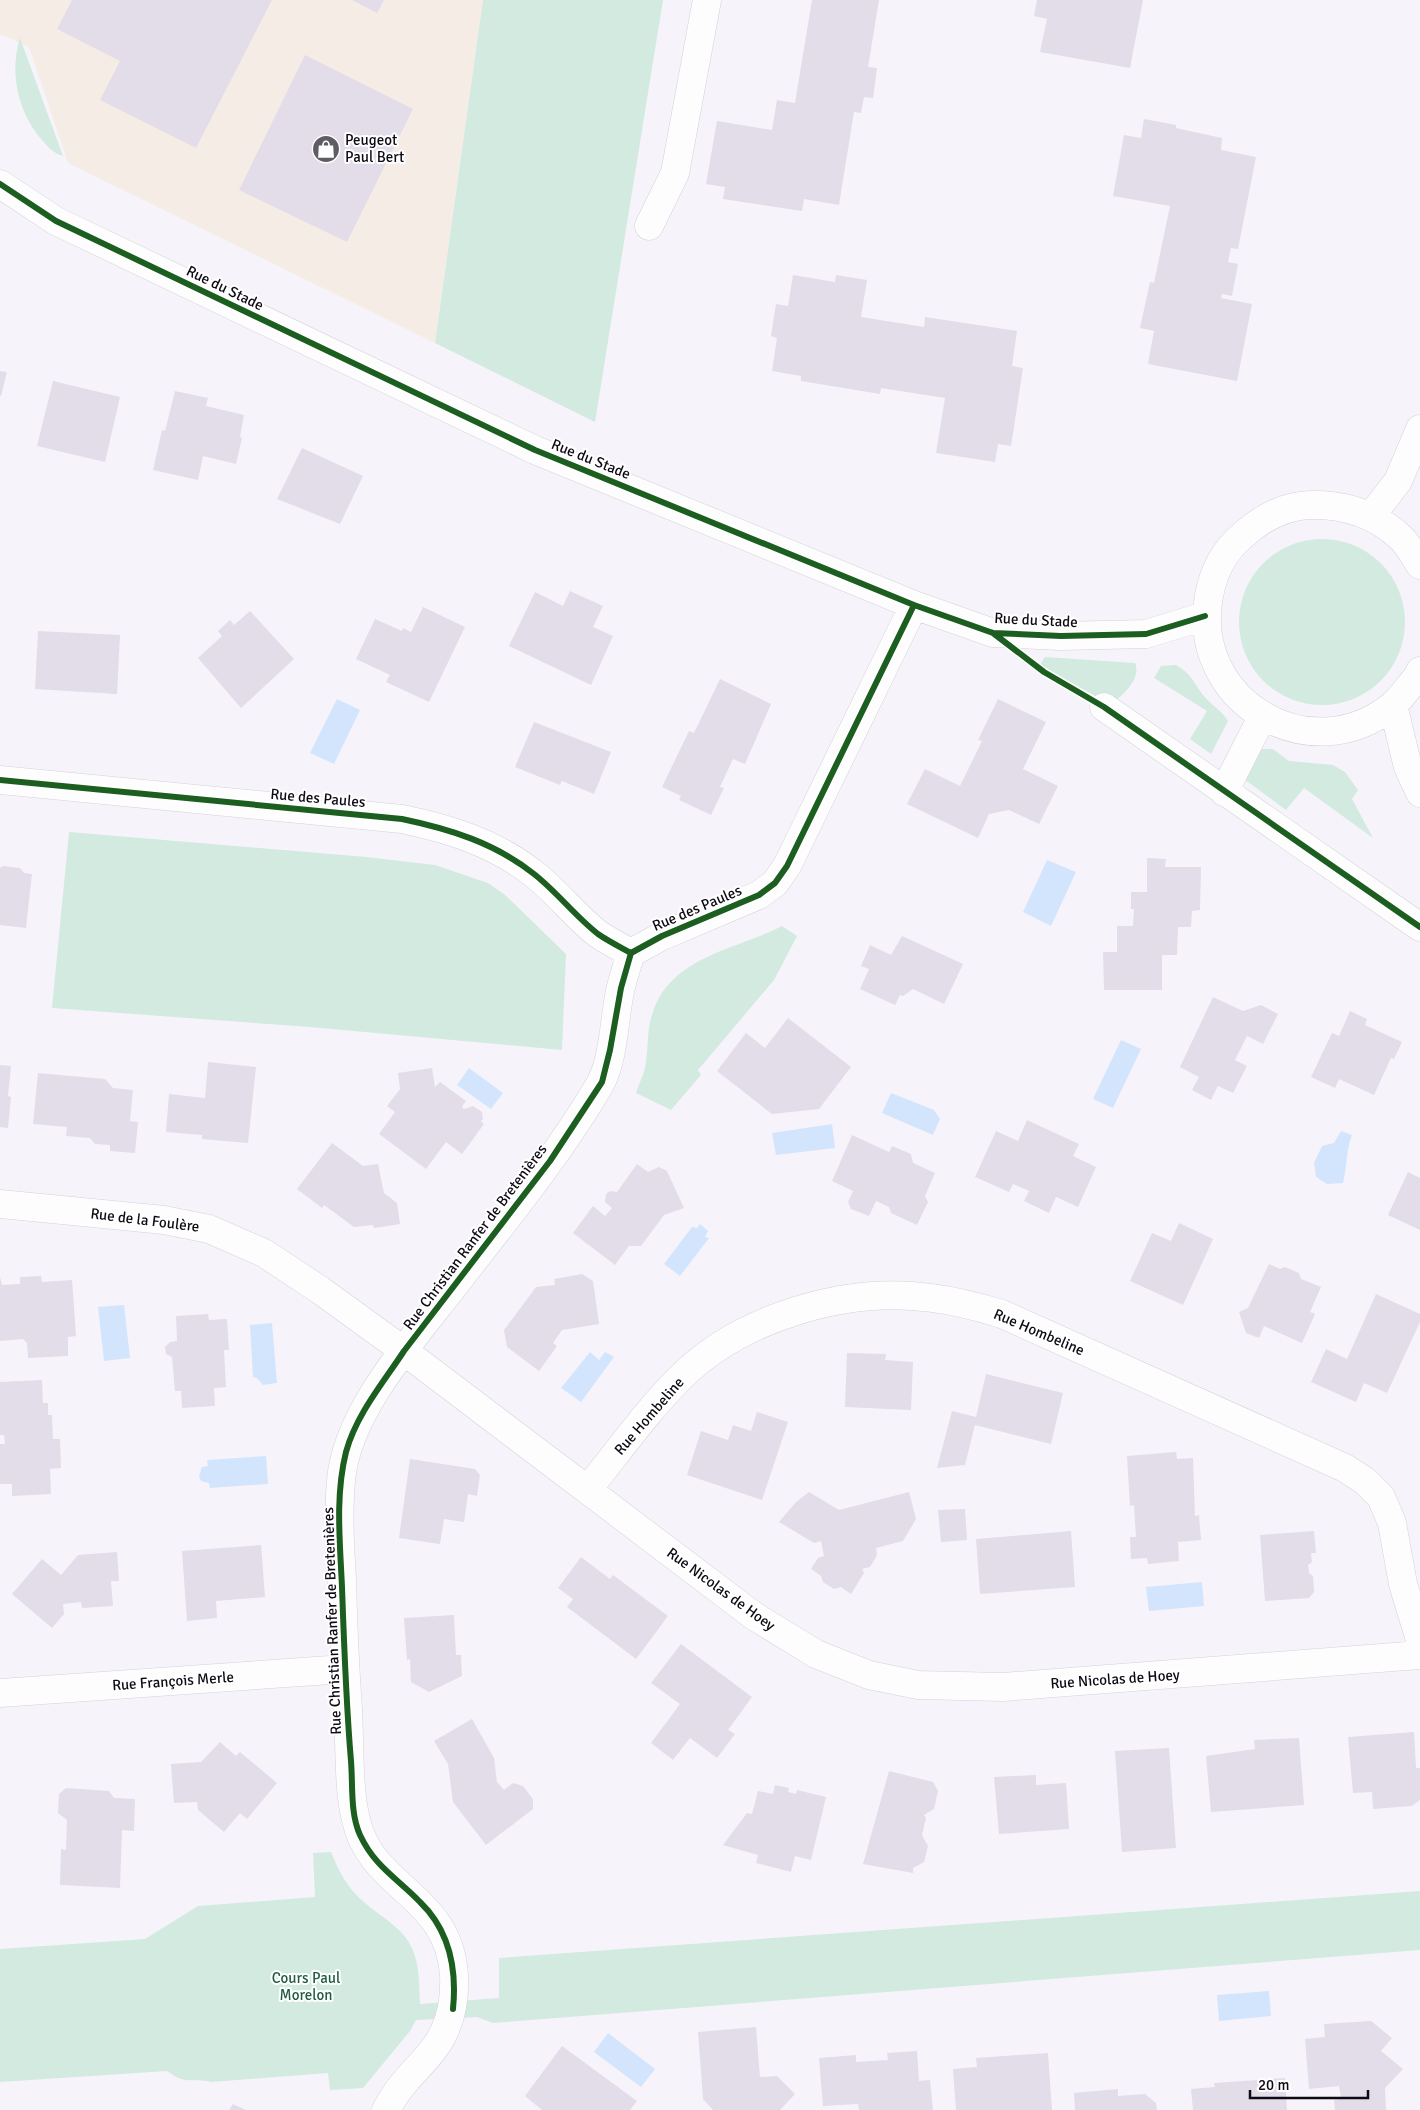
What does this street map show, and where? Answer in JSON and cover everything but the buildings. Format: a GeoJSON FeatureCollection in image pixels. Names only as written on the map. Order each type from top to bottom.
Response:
{"type":"FeatureCollection","features":[{"type":"Feature","properties":{"kind":"street"},"geometry":{"type":"LineString","coordinates":[[649,226],[675,173],[707,0]]}},
{"type":"Feature","properties":{"kind":"street","name":"Rue du Stade"},"geometry":{"type":"LineString","coordinates":[[0,184],[56,221],[535,450],[914,604],[992,632],[1061,636],[1146,634],[1205,616]]}},
{"type":"Feature","properties":{"kind":"street"},"geometry":{"type":"LineString","coordinates":[[1370,516],[1398,482],[1420,429]]}},
{"type":"Feature","properties":{"kind":"street"},"geometry":{"type":"LineString","coordinates":[[1419,676],[1393,705],[1363,723],[1329,732],[1294,729],[1262,717],[1237,698],[1220,674],[1208,645],[1205,616],[1212,578],[1232,544],[1261,520],[1296,505],[1334,504],[1370,516],[1401,538],[1420,565]]}},
{"type":"Feature","properties":{"kind":"street","name":"Rue des Paules"},"geometry":{"type":"LineString","coordinates":[[0,780],[402,818],[443,828],[477,839],[507,856],[534,874],[599,934],[631,953],[662,936],[759,895],[775,883],[787,866],[914,604]]}},
{"type":"Feature","properties":{"kind":"street"},"geometry":{"type":"LineString","coordinates":[[1393,705],[1408,768],[1420,793]]}},
{"type":"Feature","properties":{"kind":"street"},"geometry":{"type":"LineString","coordinates":[[1104,707],[1420,927]]}},
{"type":"Feature","properties":{"kind":"street"},"geometry":{"type":"LineString","coordinates":[[1224,792],[1262,717]]}},
{"type":"Feature","properties":{"kind":"street","name":"Rue Christian Ranfer de Bretenières"},"geometry":{"type":"LineString","coordinates":[[386,2110],[400,2086],[430,2055],[444,2034],[453,2009],[455,1990],[453,1962],[446,1939],[435,1919],[421,1902],[384,1871],[368,1851],[359,1832],[354,1804],[345,1669],[339,1518],[341,1479],[354,1428],[404,1351],[550,1161],[602,1082],[610,1050],[621,988],[631,953]]}},
{"type":"Feature","properties":{"kind":"street","name":"Rue de la Foulère"},"geometry":{"type":"LineString","coordinates":[[0,1204],[164,1220],[209,1229],[264,1253],[320,1290],[404,1351]]}},
{"type":"Feature","properties":{"kind":"street","name":"Rue Hombeline"},"geometry":{"type":"LineString","coordinates":[[588,1489],[652,1409],[681,1377],[716,1350],[745,1332],[781,1316],[825,1303],[869,1296],[931,1297],[1002,1314],[1345,1468],[1365,1481],[1381,1497],[1392,1523],[1402,1584],[1420,1640]]}},
{"type":"Feature","properties":{"kind":"street","name":"Rue Nicolas de Hoey"},"geometry":{"type":"LineString","coordinates":[[404,1351],[754,1616],[816,1654],[868,1675],[918,1685],[1003,1687],[1420,1655]]}},
{"type":"Feature","properties":{"kind":"street","name":"Rue François Merle"},"geometry":{"type":"LineString","coordinates":[[0,1693],[345,1669]]}},
{"type":"Feature","properties":{"kind":"shaded area"},"geometry":{"type":"Polygon","coordinates":[[[0,0],[483,0],[435,343],[68,163],[29,47],[0,34],[0,0]]]}},
{"type":"Feature","properties":{"kind":"green space"},"geometry":{"type":"Polygon","coordinates":[[[483,0],[663,0],[595,422],[435,343],[483,0]]]}},
{"type":"Feature","properties":{"kind":"green space"},"geometry":{"type":"Polygon","coordinates":[[[20,38],[63,156],[59,155],[42,140],[27,117],[22,105],[18,92],[15,64],[20,38]]]}},
{"type":"Feature","properties":{"kind":"green space"},"geometry":{"type":"Polygon","coordinates":[[[1330,539],[1354,545],[1381,563],[1399,590],[1404,606],[1404,638],[1399,654],[1381,681],[1368,691],[1346,702],[1314,705],[1290,699],[1269,686],[1258,675],[1242,646],[1239,614],[1245,590],[1258,569],[1269,558],[1298,542],[1330,539]]]}},
{"type":"Feature","properties":{"kind":"green space"},"geometry":{"type":"Polygon","coordinates":[[[1045,657],[1135,663],[1136,675],[1125,692],[1110,704],[1042,667],[1041,663],[1045,657]]]}},
{"type":"Feature","properties":{"kind":"green space"},"geometry":{"type":"Polygon","coordinates":[[[1176,665],[1189,675],[1203,695],[1228,721],[1211,754],[1190,739],[1207,711],[1154,678],[1161,666],[1176,665]]]}},
{"type":"Feature","properties":{"kind":"green space"},"geometry":{"type":"Polygon","coordinates":[[[1262,749],[1273,749],[1289,761],[1333,765],[1345,772],[1358,790],[1352,799],[1373,838],[1304,788],[1286,810],[1244,779],[1262,749]]]}},
{"type":"Feature","properties":{"kind":"green space"},"geometry":{"type":"Polygon","coordinates":[[[69,832],[366,857],[435,865],[488,883],[504,894],[566,954],[562,1050],[310,1027],[52,1008],[69,832]]]}},
{"type":"Feature","properties":{"kind":"green space"},"geometry":{"type":"Polygon","coordinates":[[[782,926],[797,936],[774,980],[698,1070],[701,1075],[671,1110],[636,1093],[645,1068],[649,1026],[653,1012],[662,993],[675,978],[707,957],[782,926]]]}},
{"type":"Feature","properties":{"kind":"green space","name":"Cours Paul Morelon"},"geometry":{"type":"Polygon","coordinates":[[[331,1852],[341,1873],[354,1892],[397,1928],[408,1941],[412,1948],[419,1976],[420,2004],[499,1998],[499,1958],[1420,1891],[1420,1950],[493,2023],[477,2017],[416,2020],[410,2031],[363,2088],[330,2090],[328,2073],[211,2082],[184,2080],[167,2071],[0,2082],[0,1949],[145,1939],[198,1906],[315,1897],[313,1853],[331,1852]]]}},
{"type":"Feature","properties":{"kind":"water"},"geometry":{"type":"Polygon","coordinates":[[[337,699],[360,710],[334,764],[310,753],[337,699]]]}},
{"type":"Feature","properties":{"kind":"water"},"geometry":{"type":"Polygon","coordinates":[[[1047,860],[1076,872],[1051,926],[1023,912],[1047,860]]]}},
{"type":"Feature","properties":{"kind":"water"},"geometry":{"type":"Polygon","coordinates":[[[1121,1040],[1141,1049],[1113,1108],[1093,1099],[1121,1040]]]}},
{"type":"Feature","properties":{"kind":"water"},"geometry":{"type":"Polygon","coordinates":[[[469,1068],[503,1093],[491,1109],[457,1085],[469,1068]]]}},
{"type":"Feature","properties":{"kind":"water"},"geometry":{"type":"Polygon","coordinates":[[[891,1093],[934,1110],[940,1119],[933,1135],[882,1113],[891,1093]]]}},
{"type":"Feature","properties":{"kind":"water"},"geometry":{"type":"Polygon","coordinates":[[[832,1124],[835,1148],[776,1155],[772,1133],[832,1124]]]}},
{"type":"Feature","properties":{"kind":"water"},"geometry":{"type":"Polygon","coordinates":[[[1341,1131],[1352,1135],[1343,1183],[1327,1184],[1316,1177],[1314,1163],[1322,1146],[1334,1143],[1341,1131]]]}},
{"type":"Feature","properties":{"kind":"water"},"geometry":{"type":"Polygon","coordinates":[[[700,1224],[708,1231],[705,1237],[709,1238],[680,1276],[664,1264],[692,1227],[697,1228],[700,1224]]]}},
{"type":"Feature","properties":{"kind":"water"},"geometry":{"type":"Polygon","coordinates":[[[124,1305],[130,1358],[104,1361],[98,1307],[124,1305]]]}},
{"type":"Feature","properties":{"kind":"water"},"geometry":{"type":"Polygon","coordinates":[[[272,1323],[277,1383],[263,1385],[257,1378],[253,1377],[250,1325],[272,1323]]]}},
{"type":"Feature","properties":{"kind":"water"},"geometry":{"type":"Polygon","coordinates":[[[590,1352],[599,1360],[605,1352],[614,1357],[581,1402],[561,1388],[590,1352]]]}},
{"type":"Feature","properties":{"kind":"water"},"geometry":{"type":"Polygon","coordinates":[[[266,1456],[268,1484],[210,1488],[209,1483],[201,1481],[199,1476],[202,1467],[208,1466],[207,1460],[266,1456]]]}},
{"type":"Feature","properties":{"kind":"water"},"geometry":{"type":"Polygon","coordinates":[[[1202,1582],[1204,1606],[1149,1611],[1146,1587],[1202,1582]]]}},
{"type":"Feature","properties":{"kind":"water"},"geometry":{"type":"Polygon","coordinates":[[[1269,1991],[1271,2016],[1219,2021],[1217,1995],[1269,1991]]]}},
{"type":"Feature","properties":{"kind":"water"},"geometry":{"type":"Polygon","coordinates":[[[608,2033],[655,2069],[641,2087],[594,2052],[608,2033]]]}},
{"type":"Feature","properties":{"kind":"cycle path"},"geometry":{"type":"LineString","coordinates":[[0,184],[56,221],[535,450],[914,605],[993,633],[1061,636],[1146,634],[1205,616]]}},
{"type":"Feature","properties":{"kind":"cycle path"},"geometry":{"type":"LineString","coordinates":[[631,953],[662,936],[759,895],[775,883],[787,866],[914,605]]}},
{"type":"Feature","properties":{"kind":"cycle path"},"geometry":{"type":"LineString","coordinates":[[993,633],[1044,672],[1104,707],[1420,927]]}},
{"type":"Feature","properties":{"kind":"cycle path"},"geometry":{"type":"LineString","coordinates":[[0,780],[402,819],[437,827],[488,846],[519,863],[542,881],[598,934],[631,953]]}},
{"type":"Feature","properties":{"kind":"cycle path"},"geometry":{"type":"LineString","coordinates":[[453,2009],[454,1979],[445,1938],[430,1913],[372,1856],[360,1835],[355,1818],[352,1799],[352,1770],[346,1696],[339,1536],[340,1485],[346,1452],[356,1425],[379,1387],[404,1351],[550,1161],[602,1082],[610,1050],[621,988],[631,953]]}},
{"type":"Feature","properties":{"kind":"place","name":"Peugeot Paul Bert"},"geometry":{"type":"Point","coordinates":[326,149]}}]}
